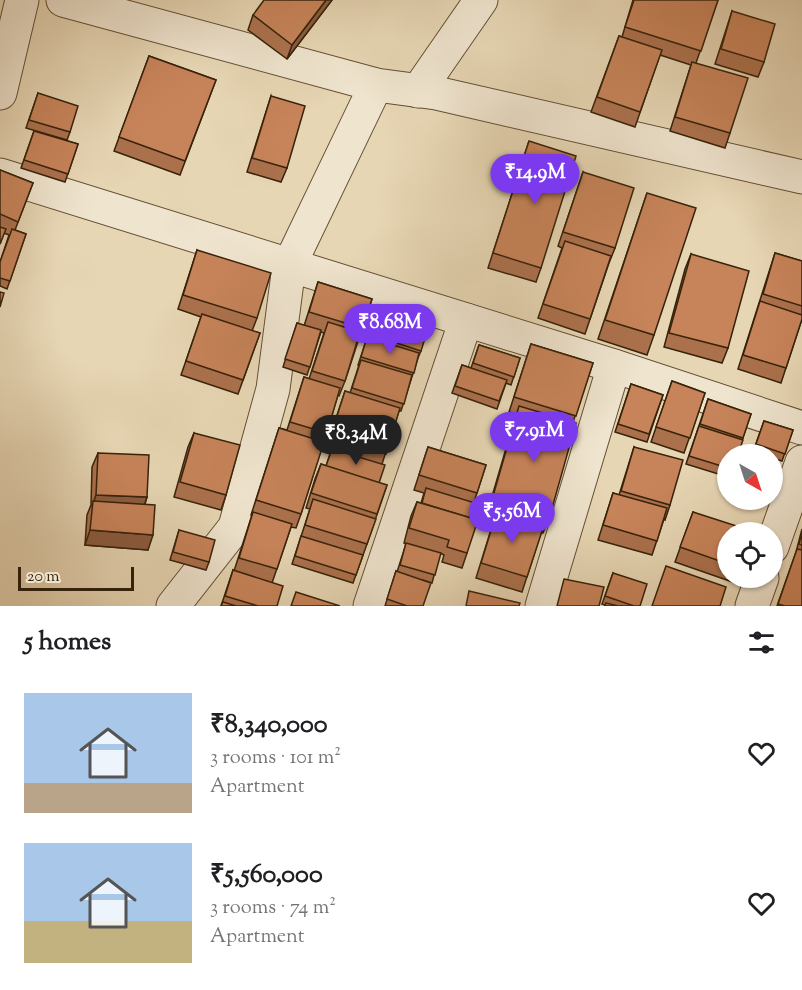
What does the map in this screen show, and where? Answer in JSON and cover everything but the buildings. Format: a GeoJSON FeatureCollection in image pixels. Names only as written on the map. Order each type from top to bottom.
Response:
{"type":"FeatureCollection","features":[{"type":"Feature","properties":{"kind":"street"},"geometry":{"type":"LineString","coordinates":[[0,93],[22,0]]}},
{"type":"Feature","properties":{"kind":"street"},"geometry":{"type":"LineString","coordinates":[[418,91],[481,0]]}},
{"type":"Feature","properties":{"kind":"street"},"geometry":{"type":"LineString","coordinates":[[67,1],[376,85],[447,96],[802,177]]}},
{"type":"Feature","properties":{"kind":"street"},"geometry":{"type":"LineString","coordinates":[[173,606],[235,527],[273,389],[290,266],[376,85]]}},
{"type":"Feature","properties":{"kind":"street"},"geometry":{"type":"LineString","coordinates":[[0,175],[614,366],[802,428]]}},
{"type":"Feature","properties":{"kind":"street"},"geometry":{"type":"LineString","coordinates":[[370,606],[466,320]]}},
{"type":"Feature","properties":{"kind":"street"},"geometry":{"type":"LineString","coordinates":[[542,606],[614,366]]}},
{"type":"Feature","properties":{"kind":"street"},"geometry":{"type":"LineString","coordinates":[[781,522],[802,462]]}},
{"type":"Feature","properties":{"kind":"street"},"geometry":{"type":"LineString","coordinates":[[752,606],[758,588]]}}]}
